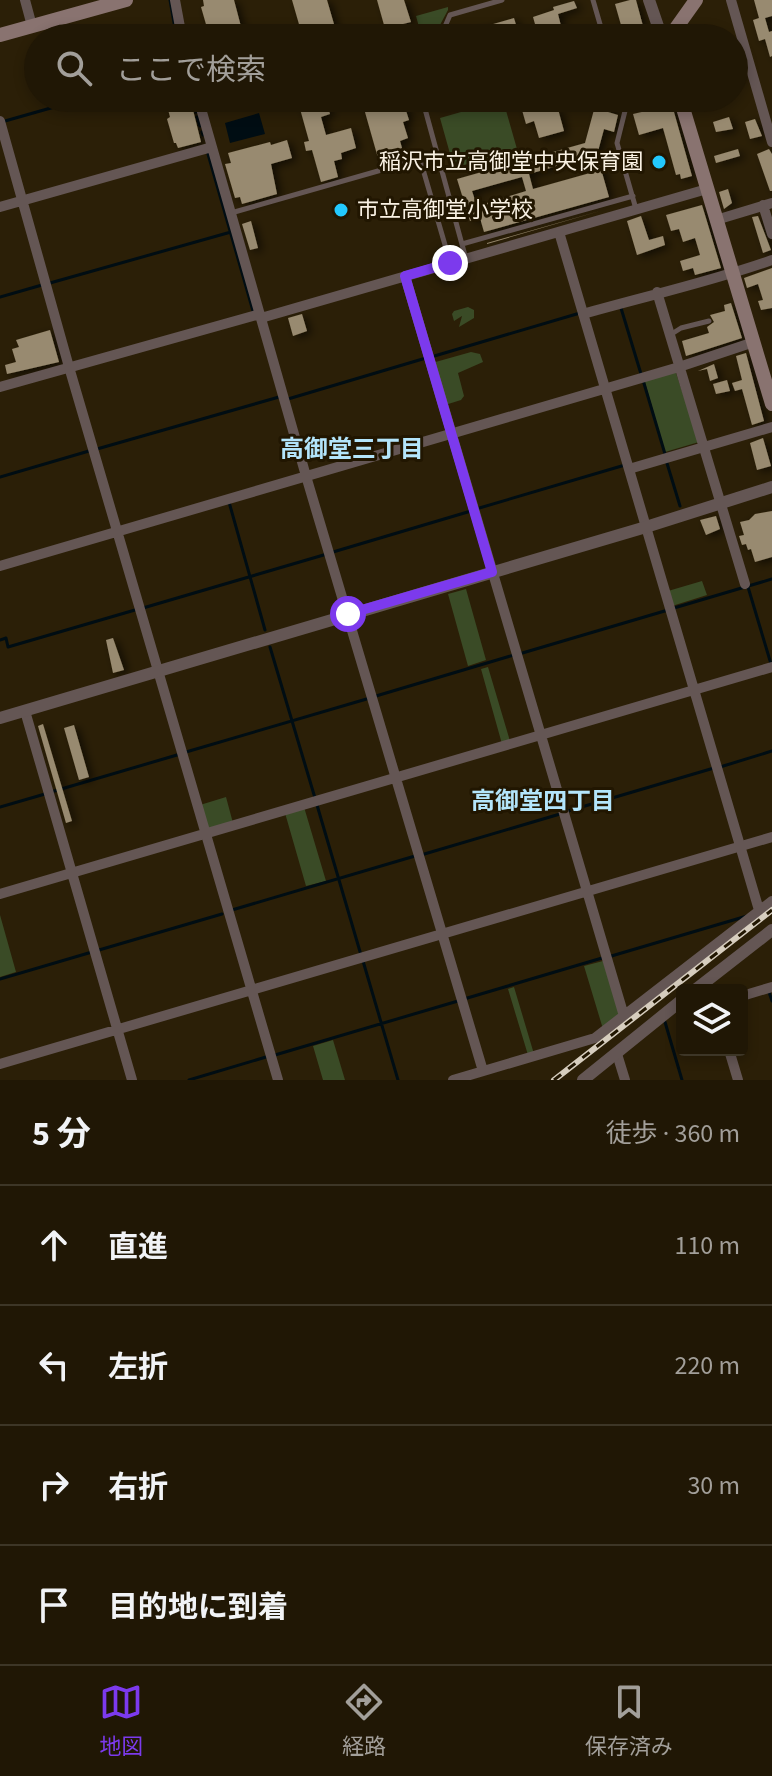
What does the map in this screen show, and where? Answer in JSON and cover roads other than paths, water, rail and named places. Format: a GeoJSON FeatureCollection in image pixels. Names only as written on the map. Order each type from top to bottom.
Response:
{"type":"FeatureCollection","features":[{"type":"Feature","properties":{"kind":"main road"},"geometry":{"type":"LineString","coordinates":[[39,24],[126,0]]}},
{"type":"Feature","properties":{"kind":"main road"},"geometry":{"type":"LineString","coordinates":[[679,24],[696,0]]}},
{"type":"Feature","properties":{"kind":"main road"},"geometry":{"type":"LineString","coordinates":[[0,35],[24,28]]}},
{"type":"Feature","properties":{"kind":"main road"},"geometry":{"type":"LineString","coordinates":[[684,112],[772,404]]}},
{"type":"Feature","properties":{"kind":"street"},"geometry":{"type":"LineString","coordinates":[[25,0],[31,24]]}},
{"type":"Feature","properties":{"kind":"street"},"geometry":{"type":"LineString","coordinates":[[175,0],[179,24]]}},
{"type":"Feature","properties":{"kind":"street"},"geometry":{"type":"LineString","coordinates":[[649,0],[657,24]]}},
{"type":"Feature","properties":{"kind":"street"},"geometry":{"type":"LineString","coordinates":[[731,0],[738,24]]}},
{"type":"Feature","properties":{"kind":"street"},"geometry":{"type":"LineString","coordinates":[[748,59],[772,142]]}},
{"type":"Feature","properties":{"kind":"street"},"geometry":{"type":"LineString","coordinates":[[202,112],[483,1071]]}},
{"type":"Feature","properties":{"kind":"street"},"geometry":{"type":"LineString","coordinates":[[0,121],[3,141],[278,1080]]}},
{"type":"Feature","properties":{"kind":"street"},"geometry":{"type":"LineString","coordinates":[[0,207],[212,147]]}},
{"type":"Feature","properties":{"kind":"street"},"geometry":{"type":"LineString","coordinates":[[0,387],[466,259],[707,189]]}},
{"type":"Feature","properties":{"kind":"street"},"geometry":{"type":"LineString","coordinates":[[716,220],[768,204],[772,234]]}},
{"type":"Feature","properties":{"kind":"street"},"geometry":{"type":"LineString","coordinates":[[559,232],[759,910]]}},
{"type":"Feature","properties":{"kind":"street"},"geometry":{"type":"LineString","coordinates":[[583,314],[657,292],[699,285],[772,260]]}},
{"type":"Feature","properties":{"kind":"street"},"geometry":{"type":"LineString","coordinates":[[405,276],[624,1016]]}},
{"type":"Feature","properties":{"kind":"street"},"geometry":{"type":"LineString","coordinates":[[657,292],[745,584]]}},
{"type":"Feature","properties":{"kind":"street"},"geometry":{"type":"LineString","coordinates":[[0,566],[679,367],[754,342]]}},
{"type":"Feature","properties":{"kind":"street"},"geometry":{"type":"LineString","coordinates":[[629,469],[772,427]]}},
{"type":"Feature","properties":{"kind":"street"},"geometry":{"type":"LineString","coordinates":[[0,718],[772,487]]}},
{"type":"Feature","properties":{"kind":"street"},"geometry":{"type":"LineString","coordinates":[[0,894],[772,667]]}},
{"type":"Feature","properties":{"kind":"street"},"geometry":{"type":"LineString","coordinates":[[25,711],[132,1080]]}},
{"type":"Feature","properties":{"kind":"street"},"geometry":{"type":"LineString","coordinates":[[0,1064],[772,837]]}},
{"type":"Feature","properties":{"kind":"street"},"geometry":{"type":"LineString","coordinates":[[453,1080],[595,1038],[772,901]]}},
{"type":"Feature","properties":{"kind":"street"},"geometry":{"type":"LineString","coordinates":[[703,984],[772,930]]}},
{"type":"Feature","properties":{"kind":"street"},"geometry":{"type":"LineString","coordinates":[[748,994],[772,987]]}},
{"type":"Feature","properties":{"kind":"street"},"geometry":{"type":"LineString","coordinates":[[583,1080],[597,1076],[617,1054],[676,1005]]}},
{"type":"Feature","properties":{"kind":"street"},"geometry":{"type":"LineString","coordinates":[[661,1017],[676,1013]]}},
{"type":"Feature","properties":{"kind":"street"},"geometry":{"type":"LineString","coordinates":[[617,1054],[625,1080]]}},
{"type":"Feature","properties":{"kind":"street"},"geometry":{"type":"LineString","coordinates":[[731,1056],[738,1080]]}},
{"type":"Feature","properties":{"kind":"lane"},"geometry":{"type":"LineString","coordinates":[[446,24],[450,15],[502,0]]}},
{"type":"Feature","properties":{"kind":"lane"},"geometry":{"type":"LineString","coordinates":[[593,0],[600,24]]}},
{"type":"Feature","properties":{"kind":"lane"},"geometry":{"type":"LineString","coordinates":[[426,112],[466,259]]}},
{"type":"Feature","properties":{"kind":"lane"},"geometry":{"type":"LineString","coordinates":[[625,112],[617,143],[637,210]]}},
{"type":"Feature","properties":{"kind":"lane"},"geometry":{"type":"LineString","coordinates":[[231,213],[420,159],[450,263]]}},
{"type":"Feature","properties":{"kind":"lane"},"geometry":{"type":"LineString","coordinates":[[462,244],[633,196]]}},
{"type":"Feature","properties":{"kind":"lane"},"geometry":{"type":"LineString","coordinates":[[670,335],[681,328],[709,321]]}},
{"type":"Feature","properties":{"kind":"waterway"},"geometry":{"type":"LineString","coordinates":[[170,0],[174,24]]}},
{"type":"Feature","properties":{"kind":"waterway"},"geometry":{"type":"LineString","coordinates":[[5,121],[37,112]]}},
{"type":"Feature","properties":{"kind":"waterway"},"geometry":{"type":"LineString","coordinates":[[197,117],[200,126]]}},
{"type":"Feature","properties":{"kind":"waterway"},"geometry":{"type":"LineString","coordinates":[[208,154],[253,311]]}},
{"type":"Feature","properties":{"kind":"waterway"},"geometry":{"type":"LineString","coordinates":[[50,283],[231,232]]}},
{"type":"Feature","properties":{"kind":"waterway"},"geometry":{"type":"LineString","coordinates":[[0,297],[42,285]]}},
{"type":"Feature","properties":{"kind":"waterway"},"geometry":{"type":"LineString","coordinates":[[621,308],[641,374]]}},
{"type":"Feature","properties":{"kind":"waterway"},"geometry":{"type":"LineString","coordinates":[[431,357],[580,313]]}},
{"type":"Feature","properties":{"kind":"waterway"},"geometry":{"type":"LineString","coordinates":[[288,399],[426,358]]}},
{"type":"Feature","properties":{"kind":"waterway"},"geometry":{"type":"LineString","coordinates":[[643,380],[665,454]]}},
{"type":"Feature","properties":{"kind":"waterway"},"geometry":{"type":"LineString","coordinates":[[97,449],[279,397]]}},
{"type":"Feature","properties":{"kind":"waterway"},"geometry":{"type":"LineString","coordinates":[[0,477],[89,451]]}},
{"type":"Feature","properties":{"kind":"waterway"},"geometry":{"type":"LineString","coordinates":[[666,460],[680,506]]}},
{"type":"Feature","properties":{"kind":"waterway"},"geometry":{"type":"LineString","coordinates":[[476,509],[625,465]]}},
{"type":"Feature","properties":{"kind":"waterway"},"geometry":{"type":"LineString","coordinates":[[229,502],[265,630]]}},
{"type":"Feature","properties":{"kind":"waterway"},"geometry":{"type":"LineString","coordinates":[[333,552],[471,511]]}},
{"type":"Feature","properties":{"kind":"waterway"},"geometry":{"type":"LineString","coordinates":[[143,608],[327,554]]}},
{"type":"Feature","properties":{"kind":"waterway"},"geometry":{"type":"LineString","coordinates":[[674,608],[772,579]]}},
{"type":"Feature","properties":{"kind":"waterway"},"geometry":{"type":"LineString","coordinates":[[748,587],[771,664]]}},
{"type":"Feature","properties":{"kind":"waterway"},"geometry":{"type":"LineString","coordinates":[[0,640],[6,638],[8,647],[135,610]]}},
{"type":"Feature","properties":{"kind":"waterway"},"geometry":{"type":"LineString","coordinates":[[519,654],[668,610]]}},
{"type":"Feature","properties":{"kind":"waterway"},"geometry":{"type":"LineString","coordinates":[[270,647],[315,798]]}},
{"type":"Feature","properties":{"kind":"waterway"},"geometry":{"type":"LineString","coordinates":[[376,696],[514,655]]}},
{"type":"Feature","properties":{"kind":"waterway"},"geometry":{"type":"LineString","coordinates":[[186,752],[370,698]]}},
{"type":"Feature","properties":{"kind":"waterway"},"geometry":{"type":"LineString","coordinates":[[720,767],[772,751]]}},
{"type":"Feature","properties":{"kind":"waterway"},"geometry":{"type":"LineString","coordinates":[[51,792],[177,755]]}},
{"type":"Feature","properties":{"kind":"waterway"},"geometry":{"type":"LineString","coordinates":[[568,811],[714,768]]}},
{"type":"Feature","properties":{"kind":"waterway"},"geometry":{"type":"LineString","coordinates":[[0,807],[45,794]]}},
{"type":"Feature","properties":{"kind":"waterway"},"geometry":{"type":"LineString","coordinates":[[317,805],[361,955]]}},
{"type":"Feature","properties":{"kind":"waterway"},"geometry":{"type":"LineString","coordinates":[[421,855],[560,814]]}},
{"type":"Feature","properties":{"kind":"waterway"},"geometry":{"type":"LineString","coordinates":[[232,910],[415,856]]}},
{"type":"Feature","properties":{"kind":"waterway"},"geometry":{"type":"LineString","coordinates":[[99,950],[222,914]]}},
{"type":"Feature","properties":{"kind":"waterway"},"geometry":{"type":"LineString","coordinates":[[608,957],[747,916]]}},
{"type":"Feature","properties":{"kind":"waterway"},"geometry":{"type":"LineString","coordinates":[[0,979],[92,952]]}},
{"type":"Feature","properties":{"kind":"waterway"},"geometry":{"type":"LineString","coordinates":[[464,999],[602,958]]}},
{"type":"Feature","properties":{"kind":"waterway"},"geometry":{"type":"LineString","coordinates":[[363,961],[398,1080]]}},
{"type":"Feature","properties":{"kind":"waterway"},"geometry":{"type":"LineString","coordinates":[[769,992],[772,1001]]}},
{"type":"Feature","properties":{"kind":"waterway"},"geometry":{"type":"LineString","coordinates":[[275,1055],[458,1001]]}},
{"type":"Feature","properties":{"kind":"waterway"},"geometry":{"type":"LineString","coordinates":[[665,1022],[682,1080]]}},
{"type":"Feature","properties":{"kind":"waterway"},"geometry":{"type":"LineString","coordinates":[[189,1080],[266,1057]]}},
{"type":"Feature","properties":{"kind":"railway"},"geometry":{"type":"LineString","coordinates":[[554,1080],[772,910]]}},
{"type":"Feature","properties":{"kind":"place","name":"稲沢市立高御堂中央保育園"},"geometry":{"type":"Point","coordinates":[659,162]}},
{"type":"Feature","properties":{"kind":"place","name":"市立高御堂小学校"},"geometry":{"type":"Point","coordinates":[341,210]}},
{"type":"Feature","properties":{"kind":"district","name":"高御堂三丁目"},"geometry":{"type":"Point","coordinates":[352,449]}},
{"type":"Feature","properties":{"kind":"district","name":"高御堂四丁目"},"geometry":{"type":"Point","coordinates":[543,801]}}]}
